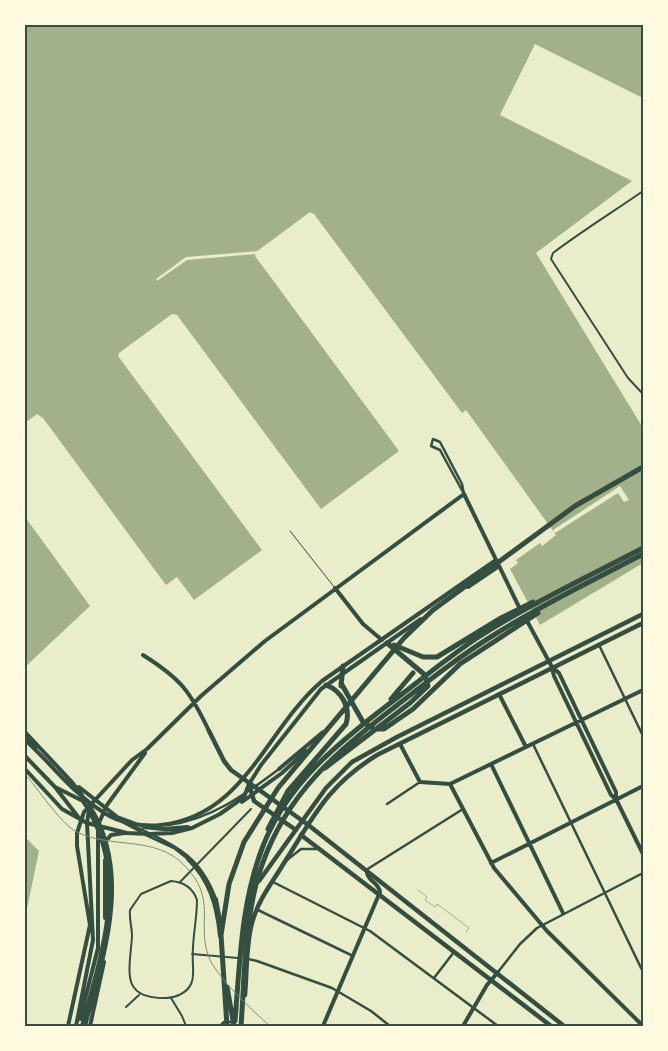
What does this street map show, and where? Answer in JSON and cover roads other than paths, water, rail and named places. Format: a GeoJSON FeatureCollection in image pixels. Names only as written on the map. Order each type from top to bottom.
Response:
{"type":"FeatureCollection","features":[{"type":"Feature","properties":{"kind":"highway"},"geometry":{"type":"LineString","coordinates":[[227,1026],[222,918],[229,884],[244,842],[278,788],[404,638],[444,600],[575,506],[643,468]]}},
{"type":"Feature","properties":{"kind":"highway"},"geometry":{"type":"LineString","coordinates":[[234,1025],[225,976],[222,945],[224,918],[230,884],[245,843],[267,806],[406,639],[440,606],[576,508],[643,468]]}},
{"type":"Feature","properties":{"kind":"highway"},"geometry":{"type":"LineString","coordinates":[[242,1026],[246,943],[257,882],[276,832],[296,799],[315,775],[336,753],[427,682],[498,632],[643,548]]}},
{"type":"Feature","properties":{"kind":"highway"},"geometry":{"type":"LineString","coordinates":[[360,726],[477,638],[570,589],[643,554]]}},
{"type":"Feature","properties":{"kind":"highway"},"geometry":{"type":"LineString","coordinates":[[384,641],[416,655],[432,658],[445,654],[501,618],[570,589]]}},
{"type":"Feature","properties":{"kind":"highway"},"geometry":{"type":"LineString","coordinates":[[334,688],[363,722],[377,729],[388,727],[413,709],[460,664],[570,589]]}},
{"type":"Feature","properties":{"kind":"highway"},"geometry":{"type":"LineString","coordinates":[[296,799],[331,763],[427,688],[428,679],[384,641]]}},
{"type":"Feature","properties":{"kind":"highway"},"geometry":{"type":"LineString","coordinates":[[343,666],[340,675],[342,693],[346,700]]}},
{"type":"Feature","properties":{"kind":"highway"},"geometry":{"type":"LineString","coordinates":[[264,844],[283,808],[304,779],[325,756],[395,695],[413,674]]}},
{"type":"Feature","properties":{"kind":"highway"},"geometry":{"type":"LineString","coordinates":[[234,1025],[244,911],[250,884],[279,804],[304,770],[346,724],[348,714],[341,682]]}},
{"type":"Feature","properties":{"kind":"highway"},"geometry":{"type":"LineString","coordinates":[[326,685],[342,693]]}},
{"type":"Feature","properties":{"kind":"main road"},"geometry":{"type":"LineString","coordinates":[[643,614],[397,737],[352,762],[326,788],[301,820],[254,890],[244,915],[238,958],[234,1025],[242,1026],[250,930],[256,909],[307,824],[328,795],[358,767],[400,744],[643,623]]}},
{"type":"Feature","properties":{"kind":"main road"},"geometry":{"type":"LineString","coordinates":[[209,731],[225,763],[248,784],[263,792],[307,824],[366,872],[498,972],[564,1026]]}},
{"type":"Feature","properties":{"kind":"main road"},"geometry":{"type":"LineString","coordinates":[[248,784],[254,801],[492,979],[551,1026]]}},
{"type":"Feature","properties":{"kind":"main road"},"geometry":{"type":"LineString","coordinates":[[366,872],[365,880],[377,893]]}},
{"type":"Feature","properties":{"kind":"street"},"geometry":{"type":"LineString","coordinates":[[643,191],[592,225],[553,254],[551,259],[628,378],[643,394]]}},
{"type":"Feature","properties":{"kind":"street"},"geometry":{"type":"LineString","coordinates":[[464,494],[462,484],[440,442],[433,439],[431,446],[440,450],[549,662],[559,673],[616,792],[616,799]]}},
{"type":"Feature","properties":{"kind":"street"},"geometry":{"type":"LineString","coordinates":[[68,1026],[90,925],[77,846],[80,820],[90,804],[132,760],[147,749],[195,702],[261,644],[464,494]]}},
{"type":"Feature","properties":{"kind":"street"},"geometry":{"type":"LineString","coordinates":[[90,1026],[102,978],[105,949],[105,842],[111,835],[127,833],[161,834],[192,828],[240,802],[244,797],[248,784],[309,702],[326,685],[496,560]]}},
{"type":"Feature","properties":{"kind":"street"},"geometry":{"type":"LineString","coordinates":[[55,787],[90,804],[113,818],[143,825],[179,822],[209,810],[234,791],[307,696],[322,681],[499,566]]}},
{"type":"Feature","properties":{"kind":"street"},"geometry":{"type":"LineString","coordinates":[[335,588],[362,624],[384,641]]}},
{"type":"Feature","properties":{"kind":"street"},"geometry":{"type":"LineString","coordinates":[[599,645],[643,736]]}},
{"type":"Feature","properties":{"kind":"street"},"geometry":{"type":"LineString","coordinates":[[143,655],[178,679],[195,702],[209,731]]}},
{"type":"Feature","properties":{"kind":"street"},"geometry":{"type":"LineString","coordinates":[[552,667],[554,676],[611,795],[616,799],[643,854]]}},
{"type":"Feature","properties":{"kind":"street"},"geometry":{"type":"LineString","coordinates":[[386,804],[420,782],[450,784],[643,690]]}},
{"type":"Feature","properties":{"kind":"street"},"geometry":{"type":"LineString","coordinates":[[499,694],[526,747]]}},
{"type":"Feature","properties":{"kind":"street"},"geometry":{"type":"LineString","coordinates":[[116,816],[150,825],[185,822],[222,807],[279,769],[338,716]]}},
{"type":"Feature","properties":{"kind":"street"},"geometry":{"type":"LineString","coordinates":[[25,732],[70,782],[94,819],[104,844],[108,866],[108,908],[105,939],[84,1026]]}},
{"type":"Feature","properties":{"kind":"street"},"geometry":{"type":"LineString","coordinates":[[121,822],[145,828],[171,829],[196,825],[213,818],[258,792],[327,732]]}},
{"type":"Feature","properties":{"kind":"street"},"geometry":{"type":"LineString","coordinates":[[25,736],[70,782],[96,805],[121,822],[174,848],[200,871],[211,892],[222,945]]}},
{"type":"Feature","properties":{"kind":"street"},"geometry":{"type":"LineString","coordinates":[[25,740],[90,804]]}},
{"type":"Feature","properties":{"kind":"street"},"geometry":{"type":"LineString","coordinates":[[400,744],[420,782]]}},
{"type":"Feature","properties":{"kind":"street"},"geometry":{"type":"LineString","coordinates":[[532,744],[643,972]]}},
{"type":"Feature","properties":{"kind":"street"},"geometry":{"type":"LineString","coordinates":[[77,1026],[98,948],[98,825],[103,813],[147,749]]}},
{"type":"Feature","properties":{"kind":"street"},"geometry":{"type":"LineString","coordinates":[[25,756],[55,787],[80,820]]}},
{"type":"Feature","properties":{"kind":"street"},"geometry":{"type":"LineString","coordinates":[[491,764],[563,913]]}},
{"type":"Feature","properties":{"kind":"street"},"geometry":{"type":"LineString","coordinates":[[25,769],[62,809],[87,823],[127,833]]}},
{"type":"Feature","properties":{"kind":"street"},"geometry":{"type":"LineString","coordinates":[[70,782],[116,816],[184,851],[202,869],[216,899],[222,945]]}},
{"type":"Feature","properties":{"kind":"street"},"geometry":{"type":"LineString","coordinates":[[450,784],[491,863],[542,925],[641,1024]]}},
{"type":"Feature","properties":{"kind":"street"},"geometry":{"type":"LineString","coordinates":[[491,863],[643,786]]}},
{"type":"Feature","properties":{"kind":"street"},"geometry":{"type":"LineString","coordinates":[[77,1026],[92,949],[92,905],[87,823],[90,804]]}},
{"type":"Feature","properties":{"kind":"street"},"geometry":{"type":"LineString","coordinates":[[366,872],[463,808]]}},
{"type":"Feature","properties":{"kind":"street"},"geometry":{"type":"LineString","coordinates":[[180,882],[192,890],[197,900],[192,954],[193,980],[190,986],[171,998],[152,998],[140,994],[134,988],[130,977],[129,958],[132,933],[130,910],[141,894],[162,884],[180,882],[251,809]]}},
{"type":"Feature","properties":{"kind":"street"},"geometry":{"type":"LineString","coordinates":[[285,862],[301,849],[321,850]]}},
{"type":"Feature","properties":{"kind":"street"},"geometry":{"type":"LineString","coordinates":[[463,1026],[492,979],[530,933],[563,913],[643,873]]}},
{"type":"Feature","properties":{"kind":"street"},"geometry":{"type":"LineString","coordinates":[[272,881],[364,928],[498,1026]]}},
{"type":"Feature","properties":{"kind":"street"},"geometry":{"type":"LineString","coordinates":[[323,1026],[377,893]]}},
{"type":"Feature","properties":{"kind":"street"},"geometry":{"type":"LineString","coordinates":[[256,909],[353,956]]}},
{"type":"Feature","properties":{"kind":"street"},"geometry":{"type":"LineString","coordinates":[[434,978],[455,951]]}},
{"type":"Feature","properties":{"kind":"street"},"geometry":{"type":"LineString","coordinates":[[192,954],[257,961],[338,991],[371,1011],[388,1026]]}},
{"type":"Feature","properties":{"kind":"street"},"geometry":{"type":"LineString","coordinates":[[126,1007],[140,994]]}},
{"type":"Feature","properties":{"kind":"street"},"geometry":{"type":"LineString","coordinates":[[171,998],[186,1026]]}},
{"type":"Feature","properties":{"kind":"street"},"geometry":{"type":"LineString","coordinates":[[220,1026],[224,1022],[234,1025]]}},
{"type":"Feature","properties":{"kind":"lane"},"geometry":{"type":"LineString","coordinates":[[290,531],[335,588]]}},
{"type":"Feature","properties":{"kind":"waterway"},"geometry":{"type":"LineString","coordinates":[[418,890],[427,897],[425,900],[435,907],[437,904],[469,928],[466,932]]}},
{"type":"Feature","properties":{"kind":"tram line"},"geometry":{"type":"LineString","coordinates":[[25,774],[56,813],[75,831],[89,837],[160,850],[173,856],[185,866],[201,889],[205,943],[212,963],[235,993],[270,1026]]}}]}
